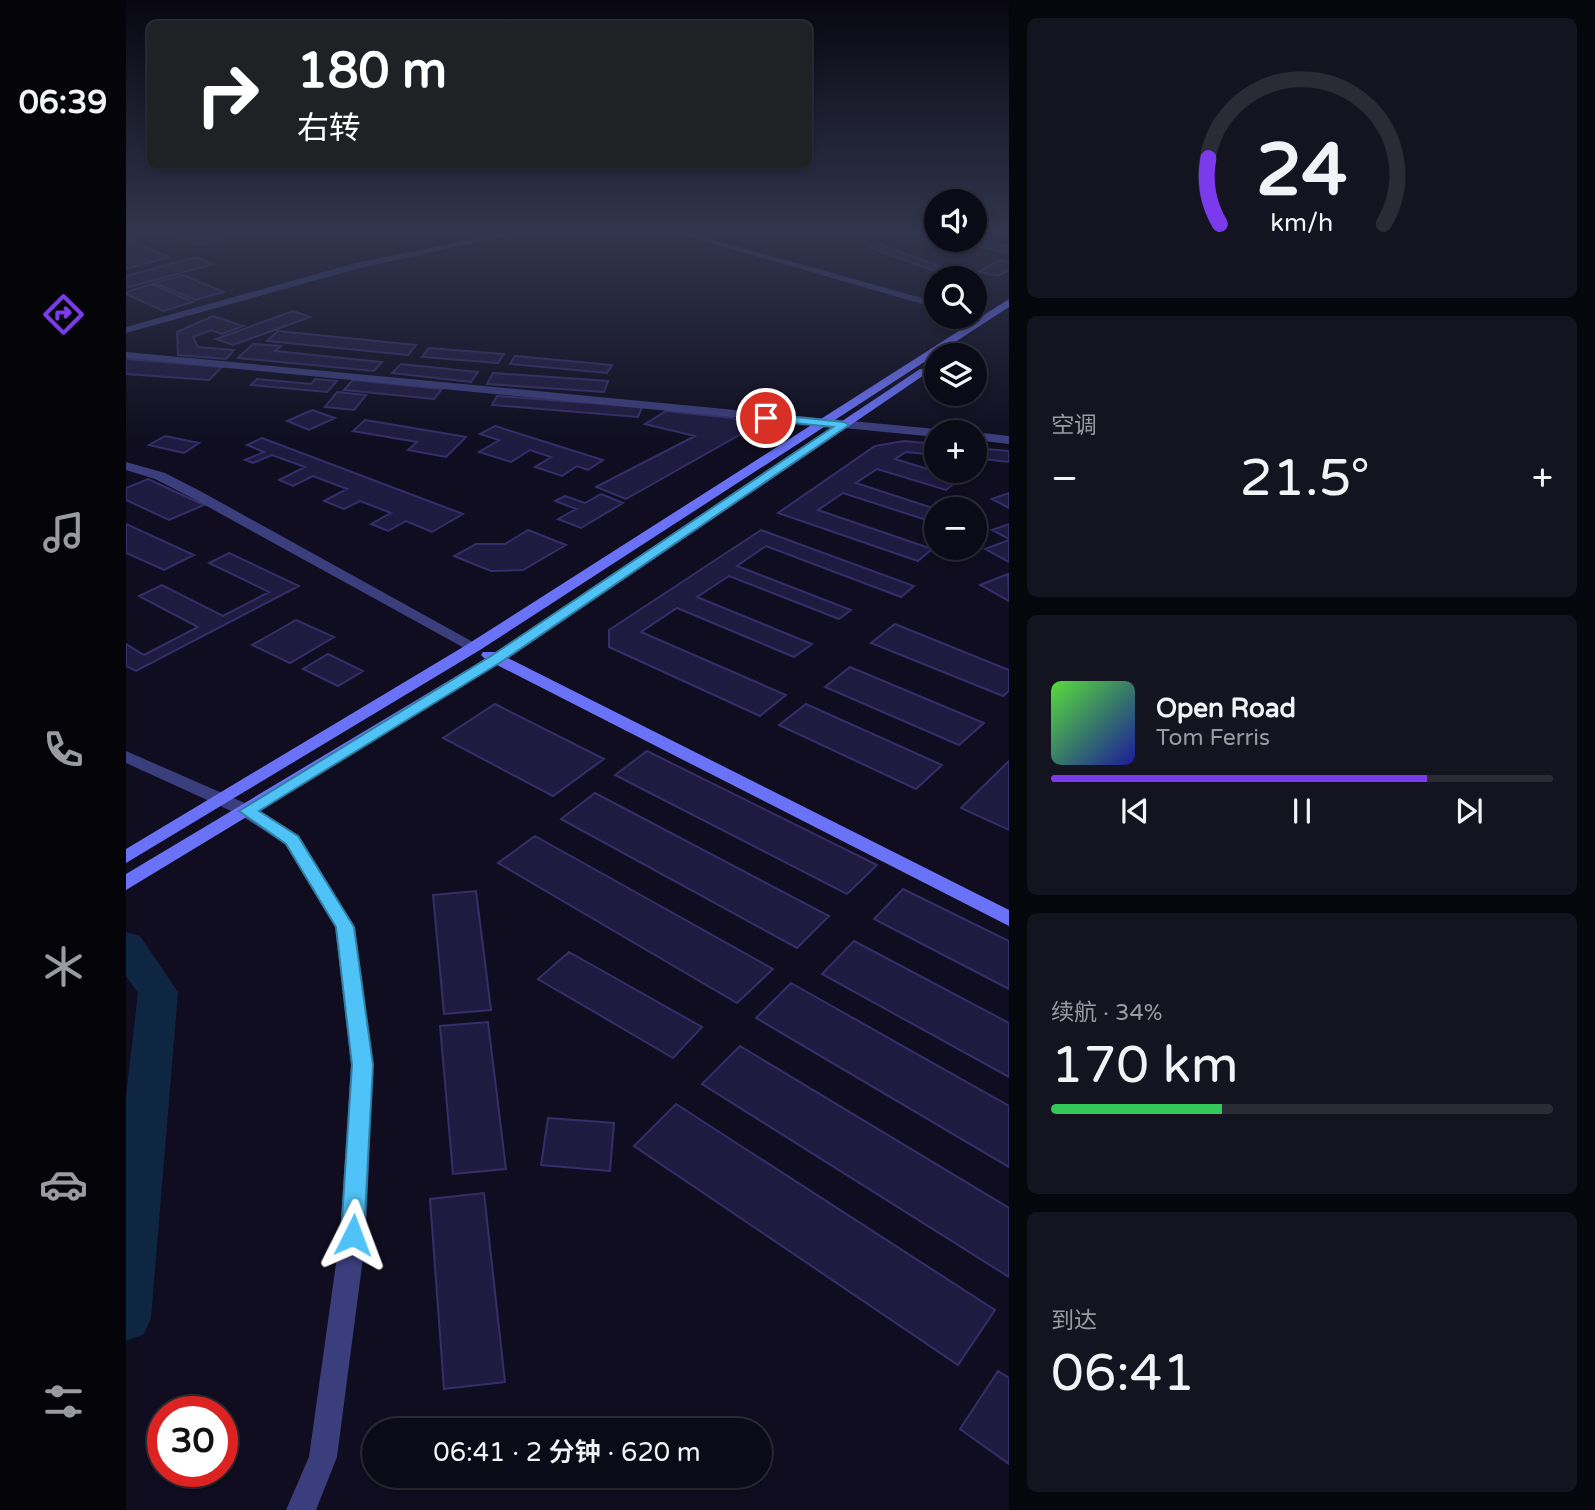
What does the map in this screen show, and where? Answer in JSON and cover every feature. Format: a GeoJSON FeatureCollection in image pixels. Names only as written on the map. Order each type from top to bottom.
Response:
{"type":"FeatureCollection","features":[{"type":"Feature","properties":{"kind":"main road"},"geometry":{"type":"LineString","coordinates":[[987,313],[1006,303]]}},
{"type":"Feature","properties":{"kind":"main road"},"geometry":{"type":"LineString","coordinates":[[966,343],[1009,315]]}},
{"type":"Feature","properties":{"kind":"main road"},"geometry":{"type":"LineString","coordinates":[[126,857],[474,647],[822,423],[961,329]]}},
{"type":"Feature","properties":{"kind":"main road"},"geometry":{"type":"LineString","coordinates":[[126,883],[496,659],[924,371]]}},
{"type":"Feature","properties":{"kind":"main road"},"geometry":{"type":"LineString","coordinates":[[474,647],[1009,919]]}},
{"type":"Feature","properties":{"kind":"street"},"geometry":{"type":"LineString","coordinates":[[126,330],[221,303]]}},
{"type":"Feature","properties":{"kind":"street"},"geometry":{"type":"LineString","coordinates":[[126,355],[924,432]]}},
{"type":"Feature","properties":{"kind":"street"},"geometry":{"type":"LineString","coordinates":[[987,437],[1009,439]]}},
{"type":"Feature","properties":{"kind":"street"},"geometry":{"type":"LineString","coordinates":[[126,467],[160,476],[197,495],[474,647]]}},
{"type":"Feature","properties":{"kind":"street"},"geometry":{"type":"LineString","coordinates":[[126,756],[247,811],[292,840],[345,927],[362,1065],[353,1235],[323,1457],[301,1510]]}},
{"type":"Feature","properties":{"kind":"building"},"geometry":{"type":"Polygon","coordinates":[[[147,303],[188,303],[163,311],[147,303]]]}},
{"type":"Feature","properties":{"kind":"building"},"geometry":{"type":"Polygon","coordinates":[[[293,311],[310,317],[233,345],[216,339],[293,311]]]}},
{"type":"Feature","properties":{"kind":"building"},"geometry":{"type":"Polygon","coordinates":[[[213,316],[243,326],[222,334],[211,330],[193,337],[198,347],[234,350],[226,359],[178,355],[177,332],[213,316]]]}},
{"type":"Feature","properties":{"kind":"building"},"geometry":{"type":"Polygon","coordinates":[[[278,331],[416,345],[408,355],[267,341],[278,331]]]}},
{"type":"Feature","properties":{"kind":"building"},"geometry":{"type":"Polygon","coordinates":[[[253,344],[281,346],[275,351],[382,362],[374,371],[238,358],[253,344]]]}},
{"type":"Feature","properties":{"kind":"building"},"geometry":{"type":"Polygon","coordinates":[[[429,348],[504,354],[498,363],[422,357],[429,348]]]}},
{"type":"Feature","properties":{"kind":"building"},"geometry":{"type":"Polygon","coordinates":[[[515,356],[612,365],[607,373],[510,364],[515,356]]]}},
{"type":"Feature","properties":{"kind":"building"},"geometry":{"type":"Polygon","coordinates":[[[126,359],[222,367],[209,380],[126,374],[126,359]]]}},
{"type":"Feature","properties":{"kind":"building"},"geometry":{"type":"Polygon","coordinates":[[[401,364],[478,372],[471,382],[392,373],[401,364]]]}},
{"type":"Feature","properties":{"kind":"building"},"geometry":{"type":"Polygon","coordinates":[[[493,373],[608,381],[604,392],[487,384],[493,373]]]}},
{"type":"Feature","properties":{"kind":"building"},"geometry":{"type":"Polygon","coordinates":[[[257,379],[311,384],[315,379],[337,381],[327,392],[251,385],[257,379]]]}},
{"type":"Feature","properties":{"kind":"building"},"geometry":{"type":"Polygon","coordinates":[[[353,380],[442,389],[434,399],[344,390],[353,380]]]}},
{"type":"Feature","properties":{"kind":"building"},"geometry":{"type":"Polygon","coordinates":[[[337,392],[366,395],[354,410],[325,407],[337,392]]]}},
{"type":"Feature","properties":{"kind":"building"},"geometry":{"type":"Polygon","coordinates":[[[497,396],[642,407],[638,417],[492,405],[497,396]]]}},
{"type":"Feature","properties":{"kind":"building"},"geometry":{"type":"Polygon","coordinates":[[[312,410],[335,418],[309,430],[287,421],[312,410]]]}},
{"type":"Feature","properties":{"kind":"building"},"geometry":{"type":"Polygon","coordinates":[[[666,411],[733,418],[750,429],[626,499],[596,487],[695,436],[645,424],[666,411]]]}},
{"type":"Feature","properties":{"kind":"building"},"geometry":{"type":"Polygon","coordinates":[[[365,420],[466,437],[446,457],[408,450],[417,442],[353,431],[365,420]]]}},
{"type":"Feature","properties":{"kind":"building"},"geometry":{"type":"Polygon","coordinates":[[[495,426],[603,460],[588,470],[577,466],[562,476],[535,467],[551,457],[530,450],[511,462],[479,452],[499,440],[480,434],[495,426]]]}},
{"type":"Feature","properties":{"kind":"building"},"geometry":{"type":"Polygon","coordinates":[[[165,436],[199,443],[184,453],[149,445],[165,436]]]}},
{"type":"Feature","properties":{"kind":"building"},"geometry":{"type":"Polygon","coordinates":[[[262,438],[463,514],[432,532],[406,521],[388,531],[371,524],[391,513],[360,501],[344,509],[324,501],[347,489],[313,476],[293,486],[279,480],[305,467],[272,455],[253,463],[245,460],[264,452],[247,445],[262,438]]]}},
{"type":"Feature","properties":{"kind":"building"},"geometry":{"type":"Polygon","coordinates":[[[904,441],[924,443],[924,454],[906,452],[895,459],[924,468],[924,483],[955,483],[946,490],[877,469],[856,483],[924,505],[923,519],[843,493],[818,510],[924,546],[924,556],[918,561],[778,513],[875,446],[904,441]]]}},
{"type":"Feature","properties":{"kind":"building"},"geometry":{"type":"Polygon","coordinates":[[[987,449],[1009,451],[1009,462],[987,459],[987,449]]]}},
{"type":"Feature","properties":{"kind":"building"},"geometry":{"type":"Polygon","coordinates":[[[148,479],[204,505],[169,520],[126,500],[126,488],[148,479]]]}},
{"type":"Feature","properties":{"kind":"building"},"geometry":{"type":"Polygon","coordinates":[[[1009,493],[1009,508],[992,499],[1009,493]]]}},
{"type":"Feature","properties":{"kind":"building"},"geometry":{"type":"Polygon","coordinates":[[[601,494],[623,503],[581,528],[558,519],[576,509],[555,501],[565,496],[585,503],[601,494]]]}},
{"type":"Feature","properties":{"kind":"building"},"geometry":{"type":"Polygon","coordinates":[[[126,524],[194,555],[164,570],[126,553],[126,524]]]}},
{"type":"Feature","properties":{"kind":"building"},"geometry":{"type":"Polygon","coordinates":[[[1009,524],[1009,539],[992,530],[1009,524]]]}},
{"type":"Feature","properties":{"kind":"building"},"geometry":{"type":"Polygon","coordinates":[[[528,530],[566,545],[523,570],[491,571],[454,556],[476,544],[505,544],[528,530]]]}},
{"type":"Feature","properties":{"kind":"building"},"geometry":{"type":"Polygon","coordinates":[[[761,530],[914,586],[901,597],[766,546],[737,566],[851,610],[839,619],[729,576],[697,597],[812,644],[794,657],[677,608],[641,632],[786,695],[760,716],[609,647],[609,630],[761,530]]]}},
{"type":"Feature","properties":{"kind":"building"},"geometry":{"type":"Polygon","coordinates":[[[1009,540],[1009,562],[987,550],[1009,540]]]}},
{"type":"Feature","properties":{"kind":"building"},"geometry":{"type":"Polygon","coordinates":[[[229,553],[299,586],[136,671],[126,666],[126,644],[144,655],[198,627],[139,596],[162,585],[223,616],[269,592],[209,563],[229,553]]]}},
{"type":"Feature","properties":{"kind":"building"},"geometry":{"type":"Polygon","coordinates":[[[1008,574],[1009,601],[980,585],[1008,574]]]}},
{"type":"Feature","properties":{"kind":"building"},"geometry":{"type":"Polygon","coordinates":[[[296,620],[334,637],[290,663],[252,645],[296,620]]]}},
{"type":"Feature","properties":{"kind":"building"},"geometry":{"type":"Polygon","coordinates":[[[895,624],[1009,670],[1009,691],[1003,696],[871,643],[895,624]]]}},
{"type":"Feature","properties":{"kind":"building"},"geometry":{"type":"Polygon","coordinates":[[[328,654],[363,671],[338,686],[303,669],[328,654]]]}},
{"type":"Feature","properties":{"kind":"building"},"geometry":{"type":"Polygon","coordinates":[[[850,667],[984,723],[959,745],[825,687],[850,667]]]}},
{"type":"Feature","properties":{"kind":"building"},"geometry":{"type":"Polygon","coordinates":[[[495,704],[604,759],[553,796],[443,738],[495,704]]]}},
{"type":"Feature","properties":{"kind":"building"},"geometry":{"type":"Polygon","coordinates":[[[806,704],[942,765],[916,789],[779,725],[806,704]]]}},
{"type":"Feature","properties":{"kind":"building"},"geometry":{"type":"Polygon","coordinates":[[[647,751],[877,865],[847,894],[615,775],[647,751]]]}},
{"type":"Feature","properties":{"kind":"building"},"geometry":{"type":"Polygon","coordinates":[[[1009,761],[1009,830],[961,808],[1009,761]]]}},
{"type":"Feature","properties":{"kind":"building"},"geometry":{"type":"Polygon","coordinates":[[[595,793],[829,916],[797,948],[561,819],[595,793]]]}},
{"type":"Feature","properties":{"kind":"building"},"geometry":{"type":"Polygon","coordinates":[[[535,836],[773,969],[737,1003],[498,863],[535,836]]]}},
{"type":"Feature","properties":{"kind":"building"},"geometry":{"type":"Polygon","coordinates":[[[903,889],[1009,941],[1009,989],[874,919],[903,889]]]}},
{"type":"Feature","properties":{"kind":"building"},"geometry":{"type":"Polygon","coordinates":[[[476,891],[491,1010],[444,1014],[433,895],[476,891]]]}},
{"type":"Feature","properties":{"kind":"building"},"geometry":{"type":"Polygon","coordinates":[[[854,941],[1009,1023],[1009,1077],[822,974],[854,941]]]}},
{"type":"Feature","properties":{"kind":"building"},"geometry":{"type":"Polygon","coordinates":[[[569,952],[702,1027],[673,1058],[538,979],[569,952]]]}},
{"type":"Feature","properties":{"kind":"building"},"geometry":{"type":"Polygon","coordinates":[[[791,983],[1009,1106],[1009,1167],[756,1018],[791,983]]]}},
{"type":"Feature","properties":{"kind":"building"},"geometry":{"type":"Polygon","coordinates":[[[488,1022],[506,1169],[453,1174],[440,1026],[488,1022]]]}},
{"type":"Feature","properties":{"kind":"building"},"geometry":{"type":"Polygon","coordinates":[[[740,1046],[1009,1208],[1009,1277],[702,1084],[740,1046]]]}},
{"type":"Feature","properties":{"kind":"building"},"geometry":{"type":"Polygon","coordinates":[[[676,1104],[995,1310],[958,1365],[634,1146],[676,1104]]]}},
{"type":"Feature","properties":{"kind":"building"},"geometry":{"type":"Polygon","coordinates":[[[548,1118],[614,1123],[610,1171],[541,1165],[548,1118]]]}},
{"type":"Feature","properties":{"kind":"building"},"geometry":{"type":"Polygon","coordinates":[[[484,1193],[505,1382],[444,1389],[430,1199],[484,1193]]]}},
{"type":"Feature","properties":{"kind":"building"},"geometry":{"type":"Polygon","coordinates":[[[998,1371],[1009,1378],[1009,1464],[960,1429],[998,1371]]]}},
{"type":"Feature","properties":{"kind":"waterway"},"geometry":{"type":"LineString","coordinates":[[126,946],[158,992],[126,1318]]}},
{"type":"Feature","properties":{"kind":"route"},"geometry":{"type":"LineString","coordinates":[[353,1235],[362,1065],[345,927],[292,840],[247,811],[496,659],[844,425],[766,418]]}}]}
